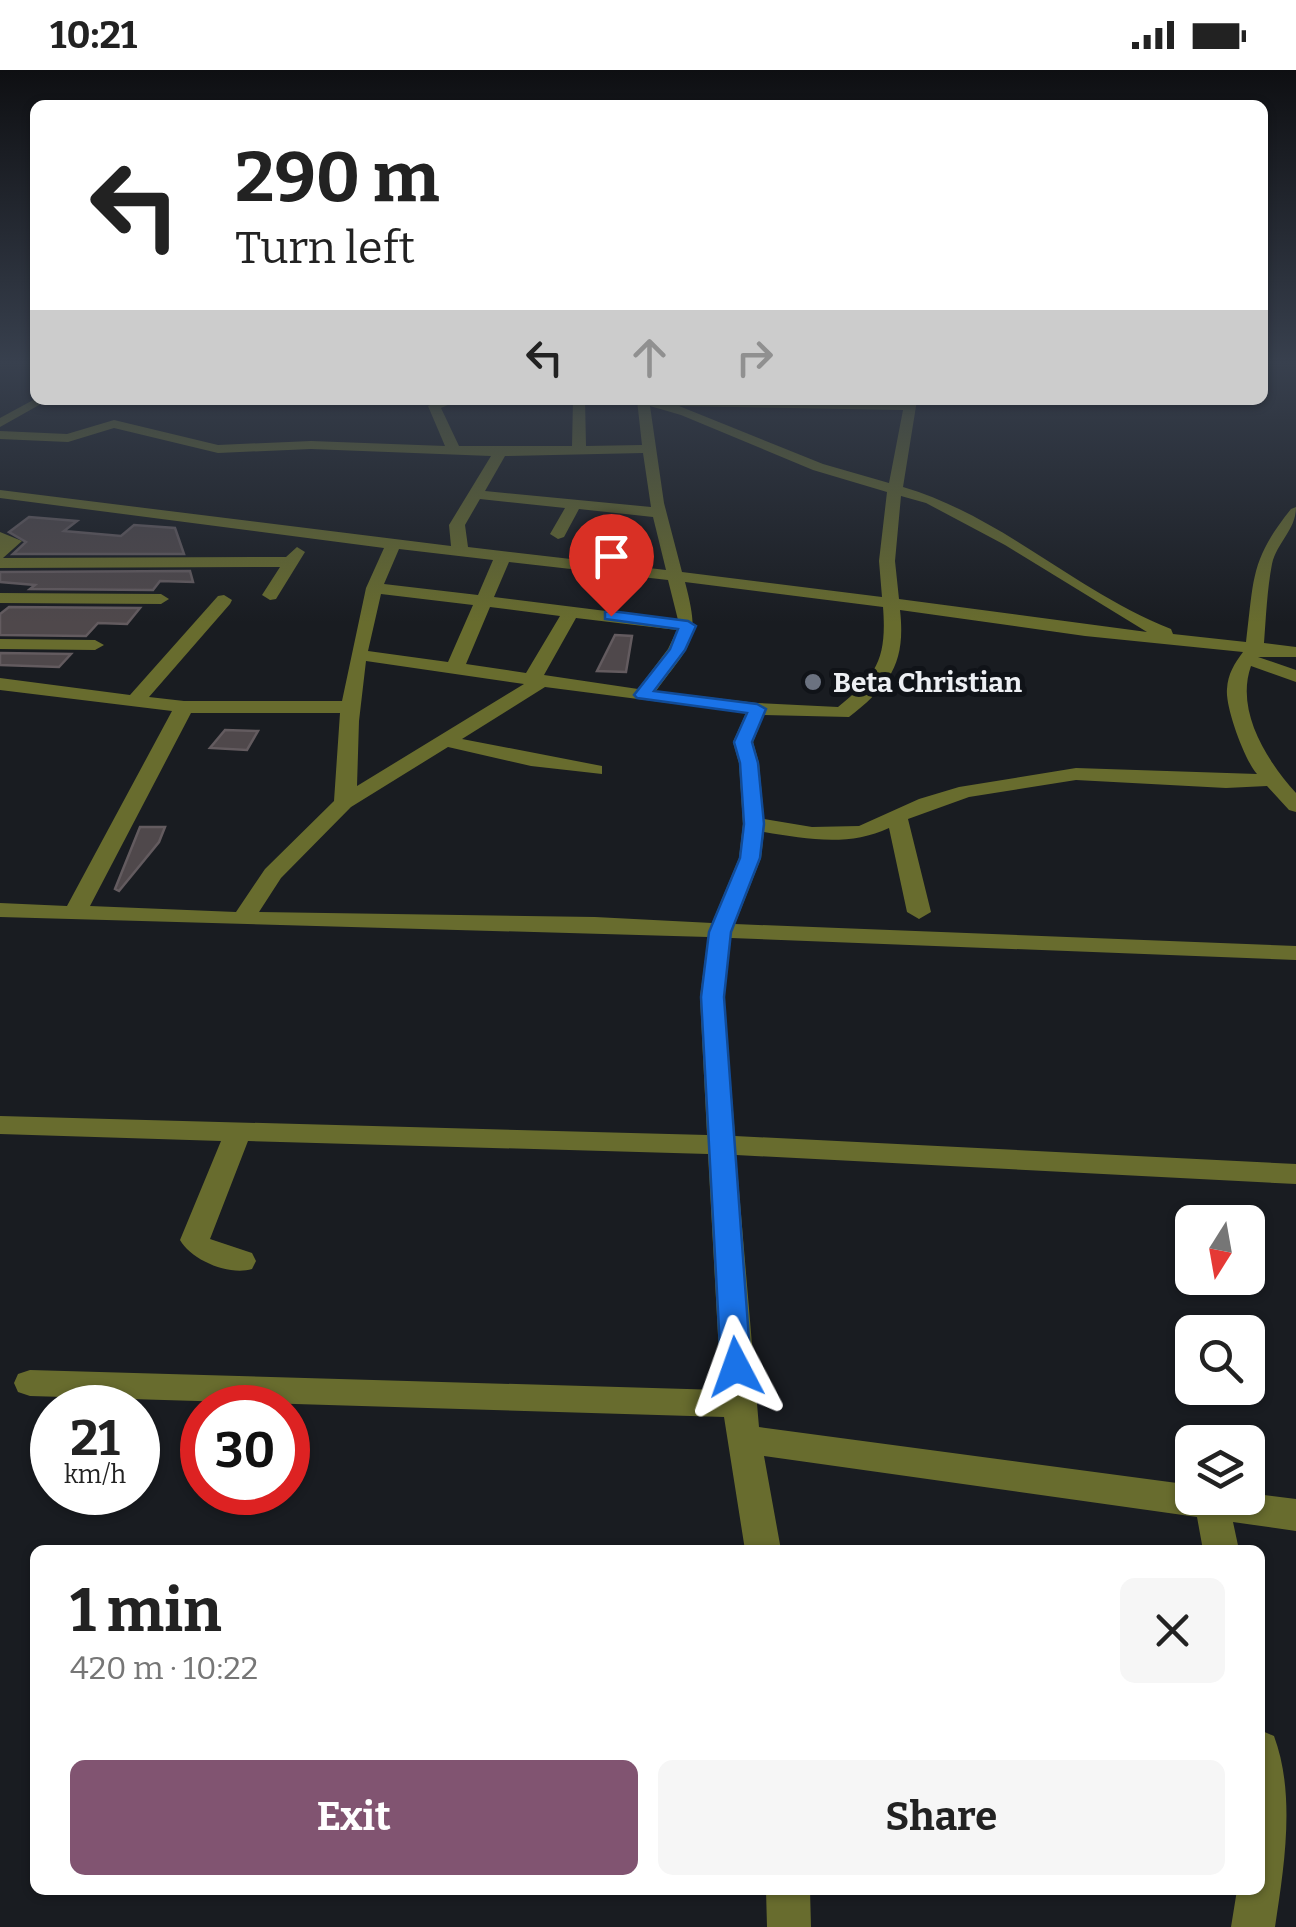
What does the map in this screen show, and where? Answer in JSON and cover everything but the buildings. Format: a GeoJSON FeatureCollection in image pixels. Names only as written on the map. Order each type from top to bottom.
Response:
{"type":"FeatureCollection","features":[{"type":"Feature","properties":{"kind":"street"},"geometry":{"type":"LineString","coordinates":[[426,450],[652,450],[656,503],[688,626],[677,650],[643,695]]}},
{"type":"Feature","properties":{"kind":"street"},"geometry":{"type":"LineString","coordinates":[[773,450],[931,500],[1011,542],[1140,623],[1197,644]]}},
{"type":"Feature","properties":{"kind":"street"},"geometry":{"type":"LineString","coordinates":[[360,655],[757,709],[810,714],[845,711],[884,673],[892,638],[888,552],[900,450]]}},
{"type":"Feature","properties":{"kind":"street"},"geometry":{"type":"LineString","coordinates":[[460,551],[457,525],[500,452]]}},
{"type":"Feature","properties":{"kind":"street"},"geometry":{"type":"LineString","coordinates":[[0,494],[503,556],[571,592],[688,626]]}},
{"type":"Feature","properties":{"kind":"street"},"geometry":{"type":"LineString","coordinates":[[475,494],[661,513]]}},
{"type":"Feature","properties":{"kind":"street"},"geometry":{"type":"LineString","coordinates":[[558,534],[574,504]]}},
{"type":"Feature","properties":{"kind":"street"},"geometry":{"type":"LineString","coordinates":[[1296,512],[1270,544],[1250,654],[1240,668],[1235,694],[1258,764],[1296,806]]}},
{"type":"Feature","properties":{"kind":"street"},"geometry":{"type":"LineString","coordinates":[[270,594],[308,534]]}},
{"type":"Feature","properties":{"kind":"street"},"geometry":{"type":"LineString","coordinates":[[0,537],[14,541],[0,554]]}},
{"type":"Feature","properties":{"kind":"street"},"geometry":{"type":"LineString","coordinates":[[344,803],[351,706],[360,655],[374,588],[394,544]]}},
{"type":"Feature","properties":{"kind":"street"},"geometry":{"type":"LineString","coordinates":[[455,668],[503,556]]}},
{"type":"Feature","properties":{"kind":"street"},"geometry":{"type":"LineString","coordinates":[[0,564],[290,562]]}},
{"type":"Feature","properties":{"kind":"street"},"geometry":{"type":"LineString","coordinates":[[374,588],[483,599],[571,592],[677,575],[1250,654],[1296,652]]}},
{"type":"Feature","properties":{"kind":"street"},"geometry":{"type":"LineString","coordinates":[[242,919],[273,874],[344,803],[538,680],[571,592]]}},
{"type":"Feature","properties":{"kind":"street"},"geometry":{"type":"LineString","coordinates":[[0,598],[161,598]]}},
{"type":"Feature","properties":{"kind":"street"},"geometry":{"type":"LineString","coordinates":[[134,702],[224,600]]}},
{"type":"Feature","properties":{"kind":"street"},"geometry":{"type":"LineString","coordinates":[[0,644],[95,645]]}},
{"type":"Feature","properties":{"kind":"street"},"geometry":{"type":"LineString","coordinates":[[1250,654],[1296,676]]}},
{"type":"Feature","properties":{"kind":"street"},"geometry":{"type":"LineString","coordinates":[[0,684],[184,708],[351,706]]}},
{"type":"Feature","properties":{"kind":"street"},"geometry":{"type":"LineString","coordinates":[[74,915],[184,708]]}},
{"type":"Feature","properties":{"kind":"street"},"geometry":{"type":"LineString","coordinates":[[757,709],[743,742],[749,763],[754,824],[750,858],[720,932],[712,997],[741,1422],[762,1545]]}},
{"type":"Feature","properties":{"kind":"street"},"geometry":{"type":"LineString","coordinates":[[446,741],[596,770]]}},
{"type":"Feature","properties":{"kind":"street"},"geometry":{"type":"LineString","coordinates":[[754,824],[833,834],[863,832],[926,803],[966,791],[1076,774],[1226,782],[1270,780]]}},
{"type":"Feature","properties":{"kind":"street"},"geometry":{"type":"LineString","coordinates":[[896,818],[919,912]]}},
{"type":"Feature","properties":{"kind":"street"},"geometry":{"type":"LineString","coordinates":[[0,910],[242,919],[595,924],[1296,954]]}},
{"type":"Feature","properties":{"kind":"street"},"geometry":{"type":"LineString","coordinates":[[0,1125],[722,1145],[1296,1174]]}},
{"type":"Feature","properties":{"kind":"street"},"geometry":{"type":"LineString","coordinates":[[238,1132],[195,1240],[200,1247],[241,1261]]}},
{"type":"Feature","properties":{"kind":"street"},"geometry":{"type":"LineString","coordinates":[[30,1384],[741,1422],[1175,1498]]}},
{"type":"Feature","properties":{"kind":"street"},"geometry":{"type":"LineString","coordinates":[[1265,1511],[1296,1515]]}},
{"type":"Feature","properties":{"kind":"street"},"geometry":{"type":"LineString","coordinates":[[1214,1515],[1220,1545]]}},
{"type":"Feature","properties":{"kind":"street"},"geometry":{"type":"LineString","coordinates":[[1265,1778],[1265,1839]]}},
{"type":"Feature","properties":{"kind":"street"},"geometry":{"type":"LineString","coordinates":[[788,1895],[789,1927]]}},
{"type":"Feature","properties":{"kind":"street"},"geometry":{"type":"LineString","coordinates":[[1254,1927],[1259,1895]]}},
{"type":"Feature","properties":{"kind":"place","name":"Beta Christian"},"geometry":{"type":"Point","coordinates":[813,682]}},
{"type":"Feature","properties":{"kind":"route"},"geometry":{"type":"LineString","coordinates":[[611,616],[688,626],[677,650],[643,695],[757,709],[743,742],[749,763],[754,824],[750,858],[720,932],[712,997],[736,1367]]}}]}
